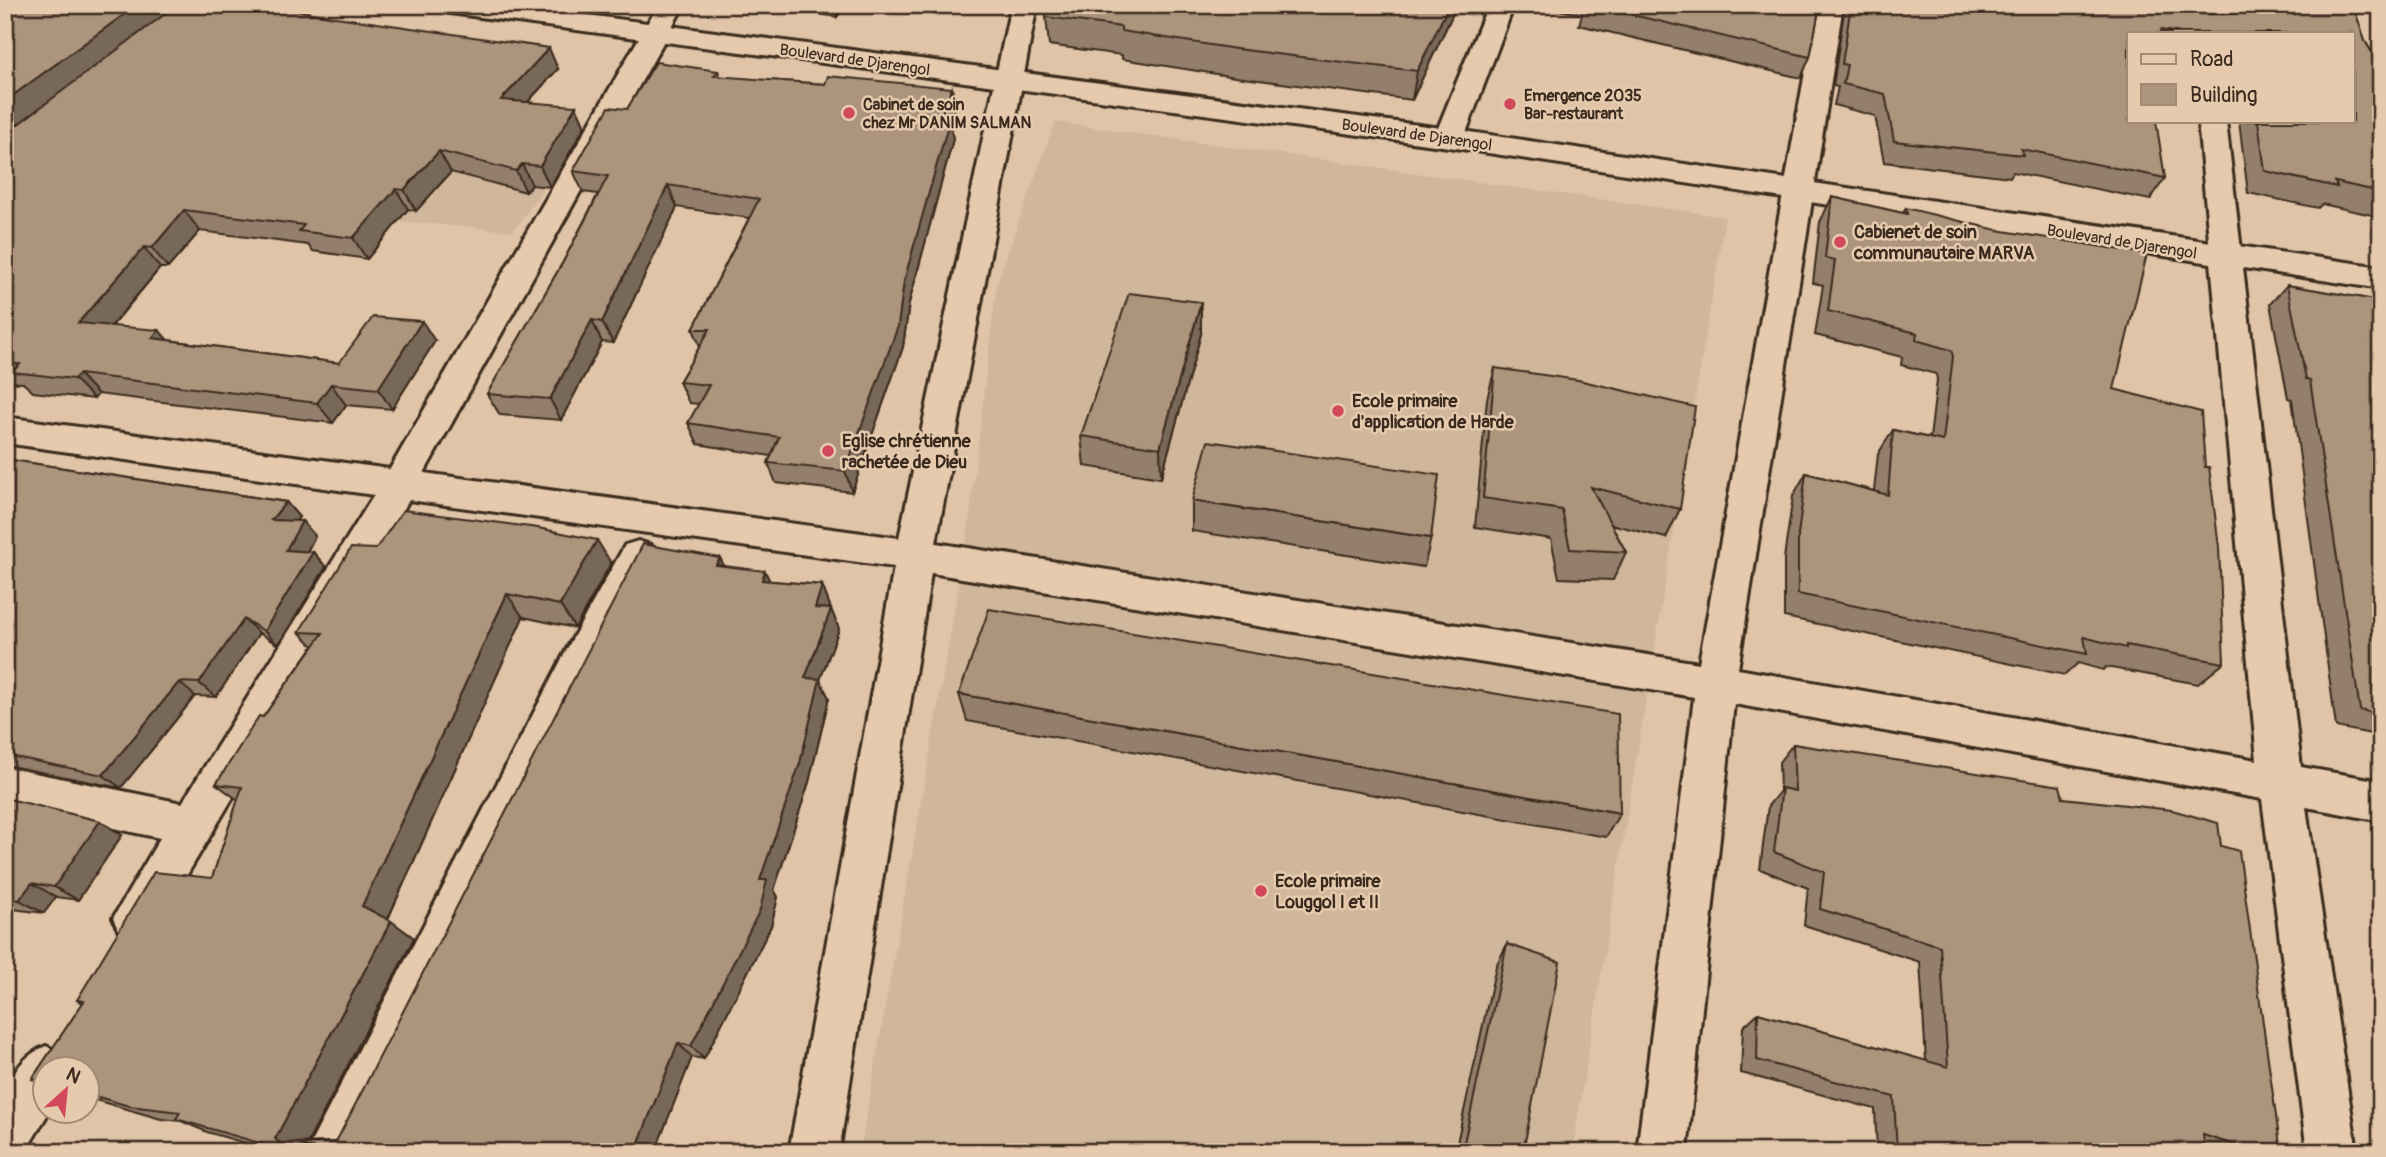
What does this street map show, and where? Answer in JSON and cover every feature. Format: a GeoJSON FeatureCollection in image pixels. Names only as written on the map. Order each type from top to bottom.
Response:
{"type":"FeatureCollection","features":[{"type":"Feature","properties":{"kind":"street","name":"Boulevard de Djarengol"},"geometry":{"type":"LineString","coordinates":[[450,5],[663,18],[1009,80],[1449,138],[2227,257],[2381,278]]}},
{"type":"Feature","properties":{"kind":"street"},"geometry":{"type":"LineString","coordinates":[[814,1152],[915,555],[1024,5]]}},
{"type":"Feature","properties":{"kind":"street"},"geometry":{"type":"LineString","coordinates":[[1449,138],[1501,5]]}},
{"type":"Feature","properties":{"kind":"street"},"geometry":{"type":"LineString","coordinates":[[1662,1152],[1716,683],[1830,5]]}},
{"type":"Feature","properties":{"kind":"street"},"geometry":{"type":"LineString","coordinates":[[116,953],[399,485],[663,18]]}},
{"type":"Feature","properties":{"kind":"street"},"geometry":{"type":"LineString","coordinates":[[2212,122],[2281,783],[2332,1152]]}},
{"type":"Feature","properties":{"kind":"street"},"geometry":{"type":"LineString","coordinates":[[5,430],[915,555],[1716,683],[2381,801]]}},
{"type":"Feature","properties":{"kind":"street"},"geometry":{"type":"LineString","coordinates":[[331,1152],[584,655],[657,520]]}},
{"type":"Feature","properties":{"kind":"street"},"geometry":{"type":"LineString","coordinates":[[5,786],[192,825]]}},
{"type":"Feature","properties":{"kind":"street"},"geometry":{"type":"LineString","coordinates":[[5,1138],[32,1093]]}},
{"type":"Feature","properties":{"kind":"shaded area"},"geometry":{"type":"Polygon","coordinates":[[[373,107],[559,168],[513,231],[275,210],[373,107]]]}},
{"type":"Feature","properties":{"kind":"shaded area"},"geometry":{"type":"Polygon","coordinates":[[[1055,122],[1725,217],[1572,1152],[860,1152],[967,539],[997,283],[1055,122]]]}},
{"type":"Feature","properties":{"kind":"building"},"geometry":{"type":"Polygon","coordinates":[[[5,5],[137,5],[5,101],[5,5]]]}},
{"type":"Feature","properties":{"kind":"building"},"geometry":{"type":"Polygon","coordinates":[[[177,5],[267,5],[549,48],[501,100],[576,106],[540,166],[522,164],[516,171],[439,151],[404,190],[396,189],[353,238],[299,231],[304,225],[184,210],[152,248],[144,247],[78,323],[159,330],[152,338],[339,363],[373,317],[422,321],[378,389],[331,384],[317,403],[79,374],[74,379],[12,372],[20,364],[5,363],[5,134],[177,5]]]}},
{"type":"Feature","properties":{"kind":"building"},"geometry":{"type":"Polygon","coordinates":[[[1047,5],[1449,5],[1417,71],[1236,49],[1121,31],[1121,27],[1046,17],[1047,5]]]}},
{"type":"Feature","properties":{"kind":"building"},"geometry":{"type":"Polygon","coordinates":[[[1591,5],[1820,5],[1810,57],[1591,5]]]}},
{"type":"Feature","properties":{"kind":"building"},"geometry":{"type":"Polygon","coordinates":[[[1851,5],[2201,5],[2202,14],[2233,13],[2231,5],[2353,5],[2365,41],[2381,67],[2381,192],[2335,182],[2337,187],[2265,171],[2258,122],[2354,122],[2354,32],[2127,32],[2127,122],[2156,122],[2165,178],[2021,149],[2023,155],[1894,141],[1885,94],[1843,84],[1847,65],[1842,64],[1851,5]]]}},
{"type":"Feature","properties":{"kind":"building"},"geometry":{"type":"Polygon","coordinates":[[[656,62],[718,71],[714,76],[825,84],[828,76],[952,88],[940,117],[950,118],[904,281],[898,326],[845,471],[768,463],[779,437],[688,423],[709,385],[679,382],[710,329],[693,329],[759,199],[668,185],[602,322],[592,320],[550,399],[487,394],[563,262],[608,176],[573,171],[609,107],[627,109],[656,62]]]}},
{"type":"Feature","properties":{"kind":"building"},"geometry":{"type":"Polygon","coordinates":[[[1832,197],[1907,214],[1906,208],[1997,230],[2147,254],[2114,389],[2201,412],[2205,467],[2209,467],[2219,547],[2224,663],[2126,645],[2126,648],[2084,637],[2087,654],[1798,594],[1798,535],[1806,473],[1888,495],[1893,430],[1943,441],[1953,356],[1951,350],[1916,340],[1917,333],[1828,311],[1835,260],[1825,258],[1832,197]]]}},
{"type":"Feature","properties":{"kind":"building"},"geometry":{"type":"Polygon","coordinates":[[[2287,285],[2381,301],[2381,715],[2360,710],[2310,380],[2306,379],[2287,285]]]}},
{"type":"Feature","properties":{"kind":"building"},"geometry":{"type":"Polygon","coordinates":[[[1129,293],[1201,302],[1160,448],[1081,436],[1129,293]]]}},
{"type":"Feature","properties":{"kind":"building"},"geometry":{"type":"Polygon","coordinates":[[[1495,368],[1578,380],[1695,407],[1680,509],[1591,487],[1626,552],[1570,549],[1562,510],[1483,498],[1495,368]]]}},
{"type":"Feature","properties":{"kind":"building"},"geometry":{"type":"Polygon","coordinates":[[[1208,441],[1439,475],[1431,538],[1192,501],[1208,441]]]}},
{"type":"Feature","properties":{"kind":"building"},"geometry":{"type":"Polygon","coordinates":[[[5,459],[286,502],[271,520],[302,521],[286,550],[313,552],[264,631],[244,619],[199,683],[179,682],[103,775],[5,755],[5,459]]]}},
{"type":"Feature","properties":{"kind":"building"},"geometry":{"type":"Polygon","coordinates":[[[403,510],[538,528],[597,540],[560,605],[507,594],[362,906],[391,921],[275,1139],[280,1143],[277,1148],[176,1119],[180,1112],[129,1106],[102,1098],[102,1056],[47,1056],[84,1001],[77,1000],[154,872],[212,878],[242,787],[216,784],[259,716],[263,717],[323,633],[299,632],[351,548],[376,549],[403,510]]]}},
{"type":"Feature","properties":{"kind":"building"},"geometry":{"type":"Polygon","coordinates":[[[643,544],[720,558],[716,565],[765,571],[762,580],[822,585],[815,608],[831,609],[805,678],[820,679],[800,763],[760,880],[767,880],[760,910],[691,1046],[678,1043],[635,1152],[325,1152],[299,1144],[336,1142],[643,544]]]}},
{"type":"Feature","properties":{"kind":"building"},"geometry":{"type":"Polygon","coordinates":[[[989,609],[1618,714],[1620,813],[959,694],[989,609]]]}},
{"type":"Feature","properties":{"kind":"building"},"geometry":{"type":"Polygon","coordinates":[[[1793,744],[2060,786],[2063,798],[2172,810],[2218,823],[2221,846],[2239,851],[2281,1152],[2257,1152],[2203,1135],[2205,1152],[1897,1152],[1894,1097],[1757,1060],[1758,1013],[1948,1067],[1940,946],[1820,909],[1824,872],[1774,852],[1782,788],[1795,791],[1793,744]]]}},
{"type":"Feature","properties":{"kind":"building"},"geometry":{"type":"Polygon","coordinates":[[[5,798],[100,821],[54,887],[32,883],[19,900],[5,898],[5,798]]]}},
{"type":"Feature","properties":{"kind":"building"},"geometry":{"type":"Polygon","coordinates":[[[1507,944],[1560,962],[1523,1152],[1462,1152],[1507,944]]]}},
{"type":"Feature","properties":{"kind":"building"},"geometry":{"type":"Polygon","coordinates":[[[699,1145],[698,1152],[652,1152],[699,1145]]]}},
{"type":"Feature","properties":{"kind":"place","name":"Emergence 2035 Bar-restaurant"},"geometry":{"type":"Point","coordinates":[1510,104]}},
{"type":"Feature","properties":{"kind":"place","name":"Cabinet de soin chez Mr DANIM SALMAN"},"geometry":{"type":"Point","coordinates":[849,113]}},
{"type":"Feature","properties":{"kind":"place","name":"Cabienet de soin communautaire MARVA"},"geometry":{"type":"Point","coordinates":[1840,242]}},
{"type":"Feature","properties":{"kind":"place","name":"Ecole primaire d'application de Harde"},"geometry":{"type":"Point","coordinates":[1338,411]}},
{"type":"Feature","properties":{"kind":"place","name":"Eglise chrétienne rachetée de Dieu"},"geometry":{"type":"Point","coordinates":[828,451]}},
{"type":"Feature","properties":{"kind":"place","name":"Ecole primaire Louggol I et II"},"geometry":{"type":"Point","coordinates":[1261,891]}}]}
